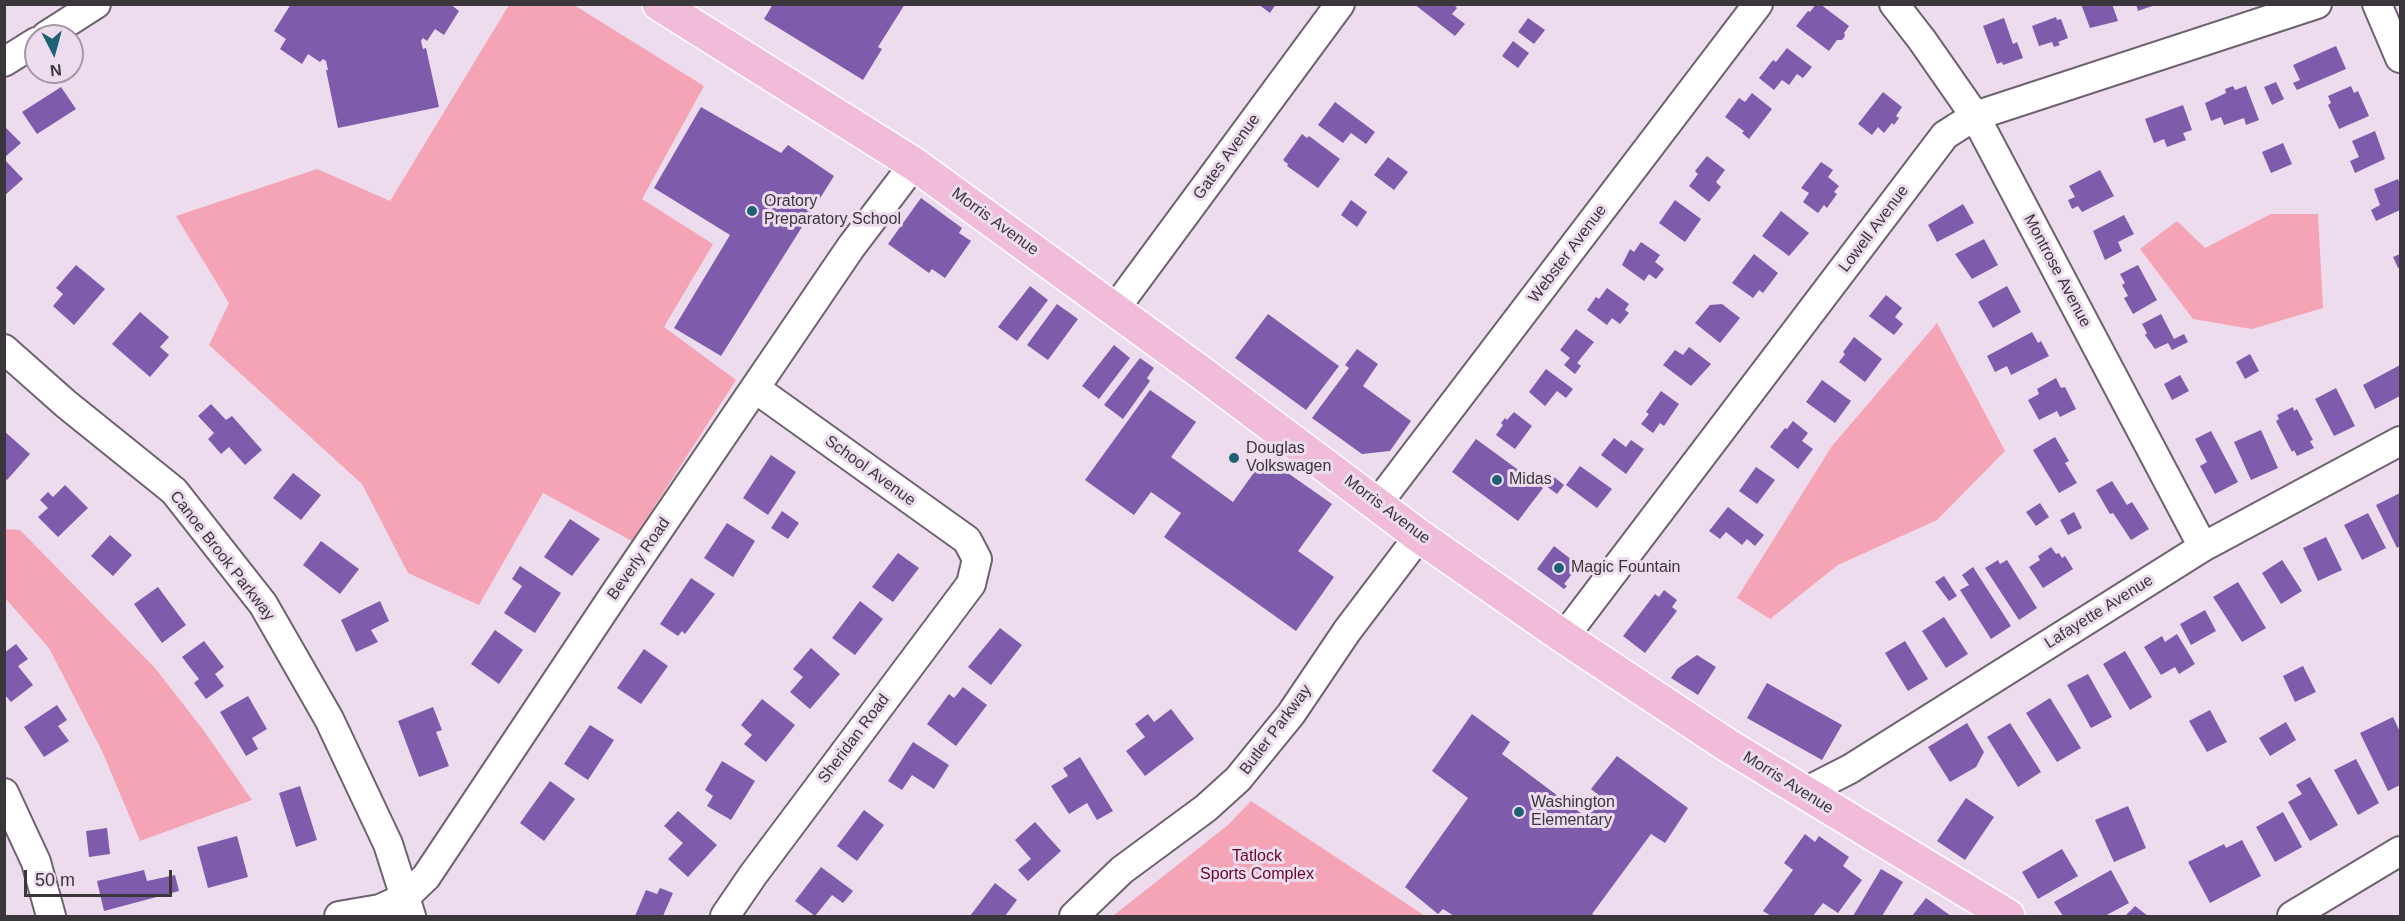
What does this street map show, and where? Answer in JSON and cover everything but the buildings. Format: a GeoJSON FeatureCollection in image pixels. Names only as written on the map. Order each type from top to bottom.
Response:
{"type":"FeatureCollection","features":[{"type":"Feature","properties":{"kind":"main road","name":"Morris Avenue"},"geometry":{"type":"LineString","coordinates":[[659,4],[914,164],[1115,309],[1378,503],[1419,536],[1564,637],[1803,793],[2007,916]]}},
{"type":"Feature","properties":{"kind":"street"},"geometry":{"type":"LineString","coordinates":[[65,24],[96,4]]}},
{"type":"Feature","properties":{"kind":"street","name":"Gates Avenue"},"geometry":{"type":"LineString","coordinates":[[1115,309],[1340,4]]}},
{"type":"Feature","properties":{"kind":"street","name":"Webster Avenue"},"geometry":{"type":"LineString","coordinates":[[1378,503],[1758,4]]}},
{"type":"Feature","properties":{"kind":"street","name":"Montrose Avenue"},"geometry":{"type":"LineString","coordinates":[[1894,4],[1975,116],[2203,547]]}},
{"type":"Feature","properties":{"kind":"street","name":"Lowell Avenue"},"geometry":{"type":"LineString","coordinates":[[1564,637],[1945,135],[1975,116],[2317,4]]}},
{"type":"Feature","properties":{"kind":"street"},"geometry":{"type":"LineString","coordinates":[[2377,4],[2400,58]]}},
{"type":"Feature","properties":{"kind":"street"},"geometry":{"type":"LineString","coordinates":[[4,62],[24,50]]}},
{"type":"Feature","properties":{"kind":"street","name":"Beverly Road"},"geometry":{"type":"LineString","coordinates":[[339,916],[408,907],[616,592],[852,247],[914,164]]}},
{"type":"Feature","properties":{"kind":"street","name":"Canoe Brook Parkway"},"geometry":{"type":"LineString","coordinates":[[4,349],[66,404],[174,491],[263,604],[329,719],[388,844],[408,907]]}},
{"type":"Feature","properties":{"kind":"street","name":"School Avenue"},"geometry":{"type":"LineString","coordinates":[[756,389],[967,540],[977,559]]}},
{"type":"Feature","properties":{"kind":"street","name":"Lafayette Avenue"},"geometry":{"type":"LineString","coordinates":[[1803,793],[1850,769],[2203,547],[2400,441]]}},
{"type":"Feature","properties":{"kind":"street","name":"Butler Parkway"},"geometry":{"type":"LineString","coordinates":[[1074,916],[1122,870],[1206,808],[1238,779],[1291,714],[1347,631],[1419,536]]}},
{"type":"Feature","properties":{"kind":"street","name":"Sheridan Road"},"geometry":{"type":"LineString","coordinates":[[724,916],[971,584],[977,559]]}},
{"type":"Feature","properties":{"kind":"street"},"geometry":{"type":"LineString","coordinates":[[4,793],[36,862],[51,916]]}},
{"type":"Feature","properties":{"kind":"street"},"geometry":{"type":"LineString","coordinates":[[2292,916],[2400,851]]}},
{"type":"Feature","properties":{"kind":"green space"},"geometry":{"type":"Polygon","coordinates":[[[509,5],[574,5],[704,86],[642,199],[713,244],[664,327],[736,380],[632,541],[543,493],[479,605],[408,573],[362,484],[209,345],[229,303],[176,216],[317,169],[390,201],[509,5]]]}},
{"type":"Feature","properties":{"kind":"green space"},"geometry":{"type":"Polygon","coordinates":[[[2271,214],[2318,214],[2323,308],[2252,329],[2193,319],[2140,249],[2177,221],[2205,248],[2271,214]]]}},
{"type":"Feature","properties":{"kind":"green space"},"geometry":{"type":"Polygon","coordinates":[[[1937,323],[2005,451],[1937,520],[1838,565],[1770,619],[1737,598],[1832,446],[1937,323]]]}},
{"type":"Feature","properties":{"kind":"green space"},"geometry":{"type":"Polygon","coordinates":[[[4,529],[20,530],[155,668],[204,731],[252,800],[140,841],[102,751],[49,648],[5,598],[4,529]]]}},
{"type":"Feature","properties":{"kind":"green space","name":"Tatlock Sports Complex"},"geometry":{"type":"Polygon","coordinates":[[[1251,801],[1425,916],[1113,916],[1228,825],[1251,801]]]}},
{"type":"Feature","properties":{"kind":"place","name":"Oratory Preparatory School"},"geometry":{"type":"Point","coordinates":[752,211]}},
{"type":"Feature","properties":{"kind":"place","name":"Douglas Volkswagen"},"geometry":{"type":"Point","coordinates":[1234,458]}},
{"type":"Feature","properties":{"kind":"place","name":"Midas"},"geometry":{"type":"Point","coordinates":[1497,480]}},
{"type":"Feature","properties":{"kind":"place","name":"Magic Fountain"},"geometry":{"type":"Point","coordinates":[1559,568]}},
{"type":"Feature","properties":{"kind":"place","name":"Washington Elementary"},"geometry":{"type":"Point","coordinates":[1519,812]}}]}
